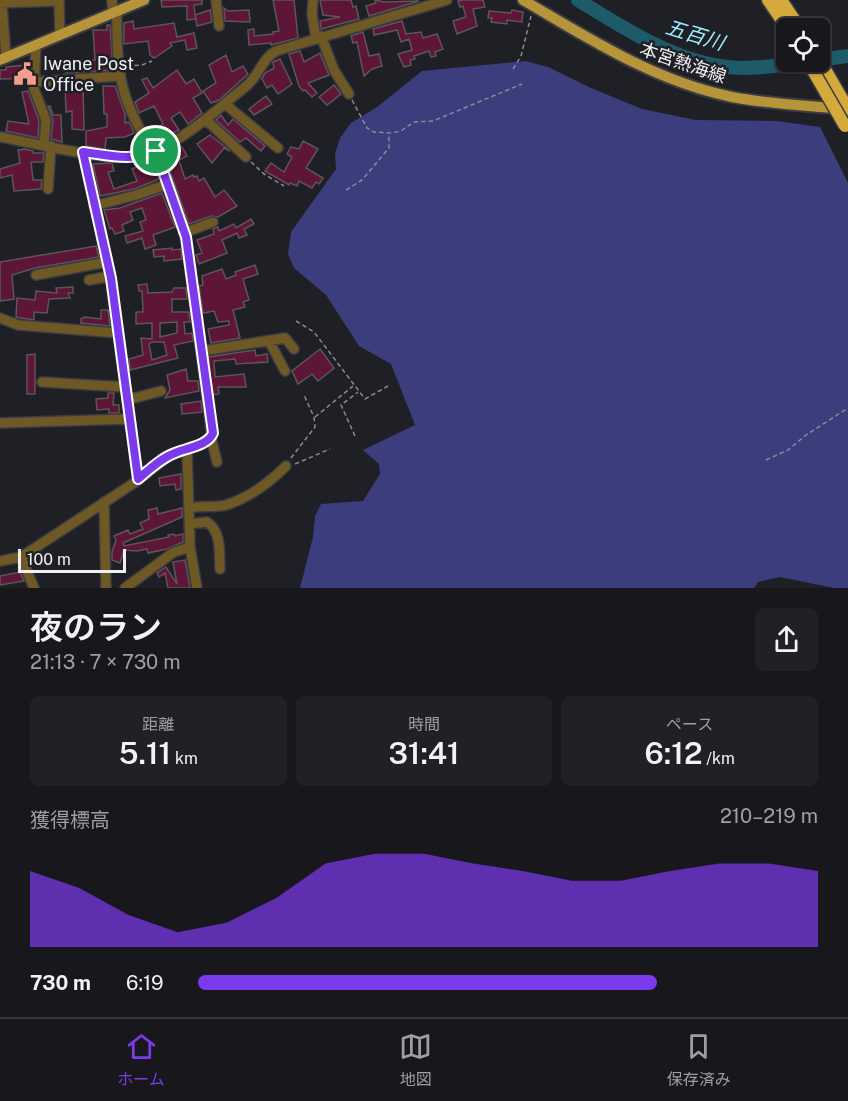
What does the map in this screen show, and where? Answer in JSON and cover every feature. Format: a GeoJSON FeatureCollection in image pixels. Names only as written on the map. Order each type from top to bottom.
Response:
{"type":"FeatureCollection","features":[{"type":"Feature","properties":{"kind":"highway"},"geometry":{"type":"LineString","coordinates":[[768,0],[780,18]]}},
{"type":"Feature","properties":{"kind":"highway"},"geometry":{"type":"LineString","coordinates":[[781,0],[793,18]]}},
{"type":"Feature","properties":{"kind":"highway"},"geometry":{"type":"LineString","coordinates":[[814,72],[846,128]]}},
{"type":"Feature","properties":{"kind":"highway"},"geometry":{"type":"LineString","coordinates":[[826,72],[848,110]]}},
{"type":"Feature","properties":{"kind":"main road"},"geometry":{"type":"LineString","coordinates":[[3,59],[144,0]]}},
{"type":"Feature","properties":{"kind":"main road","name":"本宮熱海線"},"geometry":{"type":"LineString","coordinates":[[523,0],[619,57],[691,86],[752,100],[848,110]]}},
{"type":"Feature","properties":{"kind":"street"},"geometry":{"type":"LineString","coordinates":[[112,0],[115,13],[118,71],[132,116],[154,152],[168,184],[184,233],[191,267],[213,433],[211,438],[217,462]]}},
{"type":"Feature","properties":{"kind":"street"},"geometry":{"type":"LineString","coordinates":[[216,0],[219,26]]}},
{"type":"Feature","properties":{"kind":"street"},"geometry":{"type":"LineString","coordinates":[[313,0],[312,14],[318,37],[349,94]]}},
{"type":"Feature","properties":{"kind":"street"},"geometry":{"type":"LineString","coordinates":[[0,137],[83,152],[128,157],[154,152],[205,119],[250,83],[270,54],[318,37],[447,0]]}},
{"type":"Feature","properties":{"kind":"street"},"geometry":{"type":"LineString","coordinates":[[3,59],[1,3],[59,1],[60,35]]}},
{"type":"Feature","properties":{"kind":"street"},"geometry":{"type":"LineString","coordinates":[[36,45],[34,82],[36,97],[46,120],[48,189]]}},
{"type":"Feature","properties":{"kind":"street"},"geometry":{"type":"LineString","coordinates":[[34,82],[118,71]]}},
{"type":"Feature","properties":{"kind":"street"},"geometry":{"type":"LineString","coordinates":[[225,104],[278,148]]}},
{"type":"Feature","properties":{"kind":"street"},"geometry":{"type":"LineString","coordinates":[[205,119],[246,157]]}},
{"type":"Feature","properties":{"kind":"street"},"geometry":{"type":"LineString","coordinates":[[83,152],[111,276],[138,479]]}},
{"type":"Feature","properties":{"kind":"street"},"geometry":{"type":"LineString","coordinates":[[94,206],[168,184]]}},
{"type":"Feature","properties":{"kind":"street"},"geometry":{"type":"LineString","coordinates":[[184,233],[213,222]]}},
{"type":"Feature","properties":{"kind":"street"},"geometry":{"type":"LineString","coordinates":[[36,275],[107,262]]}},
{"type":"Feature","properties":{"kind":"street"},"geometry":{"type":"LineString","coordinates":[[89,280],[111,276]]}},
{"type":"Feature","properties":{"kind":"street"},"geometry":{"type":"LineString","coordinates":[[0,318],[18,325],[118,333]]}},
{"type":"Feature","properties":{"kind":"street"},"geometry":{"type":"LineString","coordinates":[[202,351],[285,338],[294,349]]}},
{"type":"Feature","properties":{"kind":"street"},"geometry":{"type":"LineString","coordinates":[[269,340],[285,371]]}},
{"type":"Feature","properties":{"kind":"street"},"geometry":{"type":"LineString","coordinates":[[42,382],[125,387]]}},
{"type":"Feature","properties":{"kind":"street"},"geometry":{"type":"LineString","coordinates":[[127,400],[161,391]]}},
{"type":"Feature","properties":{"kind":"street"},"geometry":{"type":"LineString","coordinates":[[0,423],[129,419]]}},
{"type":"Feature","properties":{"kind":"street"},"geometry":{"type":"LineString","coordinates":[[0,561],[21,557],[138,479],[168,456],[211,438]]}},
{"type":"Feature","properties":{"kind":"street"},"geometry":{"type":"LineString","coordinates":[[187,449],[190,547],[197,588]]}},
{"type":"Feature","properties":{"kind":"street"},"geometry":{"type":"LineString","coordinates":[[189,508],[202,505],[226,505],[273,479],[286,466]]}},
{"type":"Feature","properties":{"kind":"street"},"geometry":{"type":"LineString","coordinates":[[104,502],[106,588]]}},
{"type":"Feature","properties":{"kind":"street"},"geometry":{"type":"LineString","coordinates":[[189,524],[207,522],[214,528],[218,541],[220,569]]}},
{"type":"Feature","properties":{"kind":"street"},"geometry":{"type":"LineString","coordinates":[[125,588],[174,552],[190,547]]}},
{"type":"Feature","properties":{"kind":"street"},"geometry":{"type":"LineString","coordinates":[[21,557],[34,588]]}},
{"type":"Feature","properties":{"kind":"path"},"geometry":{"type":"LineString","coordinates":[[513,69],[521,56],[534,6]]}},
{"type":"Feature","properties":{"kind":"path"},"geometry":{"type":"LineString","coordinates":[[118,71],[152,61]]}},
{"type":"Feature","properties":{"kind":"path"},"geometry":{"type":"LineString","coordinates":[[349,94],[367,128],[374,132],[389,133],[401,131],[414,122],[433,122],[522,84]]}},
{"type":"Feature","properties":{"kind":"path"},"geometry":{"type":"LineString","coordinates":[[346,190],[362,180],[389,147],[389,133]]}},
{"type":"Feature","properties":{"kind":"path"},"geometry":{"type":"LineString","coordinates":[[246,157],[264,174],[284,186]]}},
{"type":"Feature","properties":{"kind":"path"},"geometry":{"type":"LineString","coordinates":[[296,321],[314,332],[365,399],[388,386]]}},
{"type":"Feature","properties":{"kind":"path"},"geometry":{"type":"LineString","coordinates":[[314,417],[354,385]]}},
{"type":"Feature","properties":{"kind":"path"},"geometry":{"type":"LineString","coordinates":[[355,436],[341,405],[359,392]]}},
{"type":"Feature","properties":{"kind":"path"},"geometry":{"type":"LineString","coordinates":[[286,466],[296,450],[313,431],[314,417],[304,395]]}},
{"type":"Feature","properties":{"kind":"path"},"geometry":{"type":"LineString","coordinates":[[766,460],[788,450],[806,435],[848,408]]}},
{"type":"Feature","properties":{"kind":"path"},"geometry":{"type":"LineString","coordinates":[[286,466],[298,464],[330,449]]}},
{"type":"Feature","properties":{"kind":"shaded area"},"geometry":{"type":"Polygon","coordinates":[[[525,61],[548,67],[642,109],[696,120],[777,121],[820,127],[848,183],[848,588],[834,588],[780,577],[758,582],[754,588],[300,588],[313,537],[315,516],[321,504],[363,501],[380,474],[379,464],[363,450],[415,425],[391,364],[359,346],[326,295],[294,268],[288,254],[291,232],[336,169],[335,154],[340,138],[351,123],[377,107],[422,71],[525,61]]]}},
{"type":"Feature","properties":{"kind":"building"},"geometry":{"type":"Polygon","coordinates":[[[161,0],[202,0],[202,4],[194,5],[195,15],[210,10],[212,22],[197,26],[196,19],[187,20],[187,6],[162,7],[161,0]]]}},
{"type":"Feature","properties":{"kind":"building"},"geometry":{"type":"Polygon","coordinates":[[[273,0],[294,0],[298,38],[271,45],[271,43],[249,45],[248,30],[254,29],[254,36],[279,31],[273,0]]]}},
{"type":"Feature","properties":{"kind":"building"},"geometry":{"type":"Polygon","coordinates":[[[320,0],[351,0],[353,7],[356,6],[359,19],[321,29],[320,21],[340,17],[323,15],[320,0]]]}},
{"type":"Feature","properties":{"kind":"building"},"geometry":{"type":"Polygon","coordinates":[[[375,0],[419,1],[369,16],[366,6],[376,3],[375,0]]]}},
{"type":"Feature","properties":{"kind":"building"},"geometry":{"type":"Polygon","coordinates":[[[483,0],[485,7],[473,9],[477,26],[457,34],[453,21],[466,17],[463,6],[460,7],[458,1],[483,0]]]}},
{"type":"Feature","properties":{"kind":"building"},"geometry":{"type":"Polygon","coordinates":[[[224,8],[228,11],[249,10],[250,22],[225,21],[224,8]]]}},
{"type":"Feature","properties":{"kind":"building"},"geometry":{"type":"Polygon","coordinates":[[[512,10],[523,12],[522,22],[507,20],[507,24],[491,22],[492,18],[488,18],[489,11],[511,13],[512,10]]]}},
{"type":"Feature","properties":{"kind":"building"},"geometry":{"type":"Polygon","coordinates":[[[133,21],[134,29],[174,23],[177,37],[194,33],[197,48],[187,50],[185,40],[170,43],[172,46],[154,58],[150,55],[148,41],[124,44],[124,23],[133,21]]]}},
{"type":"Feature","properties":{"kind":"building"},"geometry":{"type":"Polygon","coordinates":[[[402,21],[406,34],[421,32],[423,38],[437,34],[443,49],[435,52],[436,56],[431,57],[429,51],[414,56],[415,59],[410,60],[411,65],[404,67],[398,54],[412,50],[409,39],[401,42],[397,30],[374,35],[373,29],[402,21]]]}},
{"type":"Feature","properties":{"kind":"building"},"geometry":{"type":"Polygon","coordinates":[[[107,25],[110,25],[113,70],[65,73],[68,72],[67,60],[95,60],[93,30],[107,30],[107,25]]]}},
{"type":"Feature","properties":{"kind":"building"},"geometry":{"type":"Polygon","coordinates":[[[363,32],[369,56],[379,54],[382,66],[372,69],[364,76],[357,42],[353,43],[351,36],[363,32]]]}},
{"type":"Feature","properties":{"kind":"building"},"geometry":{"type":"Polygon","coordinates":[[[300,51],[304,62],[320,53],[329,75],[308,83],[317,93],[312,97],[299,86],[289,54],[300,51]]]}},
{"type":"Feature","properties":{"kind":"building"},"geometry":{"type":"Polygon","coordinates":[[[226,55],[232,72],[243,66],[248,74],[219,100],[211,103],[203,91],[216,83],[209,65],[226,55]]]}},
{"type":"Feature","properties":{"kind":"building"},"geometry":{"type":"Polygon","coordinates":[[[280,59],[292,84],[278,94],[272,85],[267,88],[262,79],[265,73],[274,68],[273,62],[280,59]]]}},
{"type":"Feature","properties":{"kind":"building"},"geometry":{"type":"Polygon","coordinates":[[[25,65],[28,78],[0,79],[0,70],[25,65]]]}},
{"type":"Feature","properties":{"kind":"building"},"geometry":{"type":"Polygon","coordinates":[[[177,70],[186,84],[194,79],[202,93],[193,98],[202,113],[188,124],[180,112],[171,118],[179,130],[156,142],[151,133],[163,124],[154,106],[139,113],[135,102],[149,93],[142,80],[147,78],[153,88],[177,70]]]}},
{"type":"Feature","properties":{"kind":"building"},"geometry":{"type":"Polygon","coordinates":[[[83,85],[84,130],[72,129],[72,111],[66,112],[65,87],[83,85]]]}},
{"type":"Feature","properties":{"kind":"building"},"geometry":{"type":"Polygon","coordinates":[[[334,85],[341,94],[327,105],[319,97],[334,85]]]}},
{"type":"Feature","properties":{"kind":"building"},"geometry":{"type":"Polygon","coordinates":[[[103,86],[115,86],[125,114],[125,123],[129,122],[134,133],[125,137],[106,138],[105,149],[86,146],[86,131],[107,127],[103,86]]]}},
{"type":"Feature","properties":{"kind":"building"},"geometry":{"type":"Polygon","coordinates":[[[28,91],[39,121],[38,138],[6,131],[8,121],[29,124],[22,92],[28,91]]]}},
{"type":"Feature","properties":{"kind":"building"},"geometry":{"type":"Polygon","coordinates":[[[266,96],[272,104],[254,115],[249,109],[266,96]]]}},
{"type":"Feature","properties":{"kind":"building"},"geometry":{"type":"Polygon","coordinates":[[[48,106],[53,115],[61,115],[62,142],[51,139],[53,120],[48,106]]]}},
{"type":"Feature","properties":{"kind":"building"},"geometry":{"type":"Polygon","coordinates":[[[221,115],[228,125],[233,119],[265,146],[261,151],[246,138],[240,142],[216,120],[221,115]]]}},
{"type":"Feature","properties":{"kind":"building"},"geometry":{"type":"Polygon","coordinates":[[[210,135],[230,151],[224,148],[212,163],[197,144],[210,135]]]}},
{"type":"Feature","properties":{"kind":"building"},"geometry":{"type":"Polygon","coordinates":[[[303,141],[318,149],[306,168],[323,178],[319,184],[316,182],[312,188],[299,181],[297,186],[290,183],[289,185],[265,171],[271,163],[284,172],[292,157],[287,154],[291,147],[299,149],[303,141]]]}},
{"type":"Feature","properties":{"kind":"building"},"geometry":{"type":"Polygon","coordinates":[[[182,147],[187,156],[179,160],[185,179],[193,175],[197,176],[199,181],[204,178],[215,197],[224,190],[237,206],[218,217],[211,216],[189,224],[170,171],[172,170],[165,157],[182,147]]]}},
{"type":"Feature","properties":{"kind":"building"},"geometry":{"type":"Polygon","coordinates":[[[25,149],[33,153],[44,153],[43,162],[31,162],[33,180],[42,180],[41,189],[14,191],[12,175],[0,178],[0,169],[20,163],[18,150],[25,149]]]}},
{"type":"Feature","properties":{"kind":"building"},"geometry":{"type":"Polygon","coordinates":[[[152,160],[159,179],[134,189],[100,196],[93,164],[112,163],[114,171],[108,172],[114,189],[137,181],[132,169],[152,160]]]}},
{"type":"Feature","properties":{"kind":"building"},"geometry":{"type":"Polygon","coordinates":[[[162,193],[175,227],[153,235],[156,245],[145,249],[142,238],[127,243],[125,236],[143,231],[140,222],[146,220],[142,208],[130,212],[133,220],[122,225],[124,231],[115,234],[112,228],[110,229],[104,210],[120,208],[162,193]]]}},
{"type":"Feature","properties":{"kind":"building"},"geometry":{"type":"Polygon","coordinates":[[[251,219],[254,224],[244,229],[247,235],[239,238],[237,233],[222,240],[227,253],[199,264],[196,255],[202,253],[197,240],[214,234],[213,229],[218,227],[219,231],[234,224],[236,228],[251,219]]]}},
{"type":"Feature","properties":{"kind":"building"},"geometry":{"type":"Polygon","coordinates":[[[96,246],[99,257],[35,268],[12,275],[14,299],[0,301],[0,262],[96,246]]]}},
{"type":"Feature","properties":{"kind":"building"},"geometry":{"type":"Polygon","coordinates":[[[172,248],[172,250],[181,249],[182,259],[164,261],[164,256],[154,257],[153,250],[172,248]]]}},
{"type":"Feature","properties":{"kind":"building"},"geometry":{"type":"Polygon","coordinates":[[[255,265],[258,274],[243,279],[249,300],[243,302],[245,307],[233,310],[240,338],[211,343],[208,329],[229,325],[229,321],[218,322],[214,311],[203,313],[199,286],[203,285],[202,276],[222,269],[226,279],[236,275],[235,272],[255,265]]]}},
{"type":"Feature","properties":{"kind":"building"},"geometry":{"type":"Polygon","coordinates":[[[147,284],[148,293],[172,292],[174,288],[186,288],[187,299],[172,299],[172,312],[189,312],[190,322],[184,322],[185,334],[192,333],[193,341],[174,345],[178,358],[130,370],[129,359],[143,355],[141,338],[152,339],[152,323],[136,324],[136,312],[143,312],[142,291],[139,291],[138,285],[147,284]],[[177,322],[160,323],[160,337],[177,333],[177,322]],[[164,342],[149,344],[152,360],[167,355],[164,342]]]}},
{"type":"Feature","properties":{"kind":"building"},"geometry":{"type":"Polygon","coordinates":[[[73,287],[73,293],[68,293],[70,298],[49,299],[47,313],[34,312],[34,320],[16,317],[17,298],[35,300],[36,291],[57,293],[56,288],[73,287]]]}},
{"type":"Feature","properties":{"kind":"building"},"geometry":{"type":"Polygon","coordinates":[[[101,310],[108,310],[110,326],[81,323],[81,319],[85,317],[101,319],[101,310]]]}},
{"type":"Feature","properties":{"kind":"building"},"geometry":{"type":"Polygon","coordinates":[[[320,349],[334,368],[318,381],[312,374],[298,384],[292,371],[320,349]]]}},
{"type":"Feature","properties":{"kind":"building"},"geometry":{"type":"Polygon","coordinates":[[[255,350],[256,356],[267,354],[268,362],[236,364],[235,359],[214,361],[215,377],[244,374],[246,387],[218,387],[219,394],[213,395],[208,357],[255,350]]]}},
{"type":"Feature","properties":{"kind":"building"},"geometry":{"type":"Polygon","coordinates":[[[35,354],[35,394],[27,394],[27,355],[35,354]]]}},
{"type":"Feature","properties":{"kind":"building"},"geometry":{"type":"Polygon","coordinates":[[[186,369],[188,381],[198,381],[199,391],[165,398],[170,390],[167,375],[186,369]]]}},
{"type":"Feature","properties":{"kind":"building"},"geometry":{"type":"Polygon","coordinates":[[[108,393],[114,393],[113,405],[119,405],[119,413],[109,413],[109,409],[97,410],[96,399],[108,398],[108,393]]]}},
{"type":"Feature","properties":{"kind":"building"},"geometry":{"type":"Polygon","coordinates":[[[201,401],[202,412],[182,414],[181,404],[201,401]]]}},
{"type":"Feature","properties":{"kind":"building"},"geometry":{"type":"Polygon","coordinates":[[[181,474],[181,489],[176,490],[175,484],[160,486],[159,478],[181,474]]]}},
{"type":"Feature","properties":{"kind":"building"},"geometry":{"type":"Polygon","coordinates":[[[157,508],[158,514],[182,508],[182,517],[123,543],[124,546],[174,534],[175,536],[183,534],[183,542],[167,549],[148,553],[147,549],[124,550],[120,563],[112,560],[116,540],[114,536],[128,530],[130,534],[143,529],[140,523],[149,519],[148,510],[157,508]]]}},
{"type":"Feature","properties":{"kind":"building"},"geometry":{"type":"Polygon","coordinates":[[[185,560],[190,588],[168,588],[165,573],[159,577],[157,573],[166,567],[177,584],[173,562],[185,560]]]}},
{"type":"Feature","properties":{"kind":"building"},"geometry":{"type":"Polygon","coordinates":[[[20,572],[24,581],[0,585],[0,576],[20,572]]]}},
{"type":"Feature","properties":{"kind":"waterway","name":"五百川"},"geometry":{"type":"LineString","coordinates":[[578,0],[656,45],[677,54],[720,66],[742,68],[776,66]]}},
{"type":"Feature","properties":{"kind":"waterway","name":"五百川"},"geometry":{"type":"LineString","coordinates":[[830,58],[848,56]]}},
{"type":"Feature","properties":{"kind":"place","name":"Iwane Post Office"},"geometry":{"type":"Point","coordinates":[25,74]}},
{"type":"Feature","properties":{"kind":"route"},"geometry":{"type":"LineString","coordinates":[[156,151],[186,237],[213,433],[211,438],[203,443],[168,456],[138,479],[111,278],[83,152],[139,157],[156,151]]}}]}
